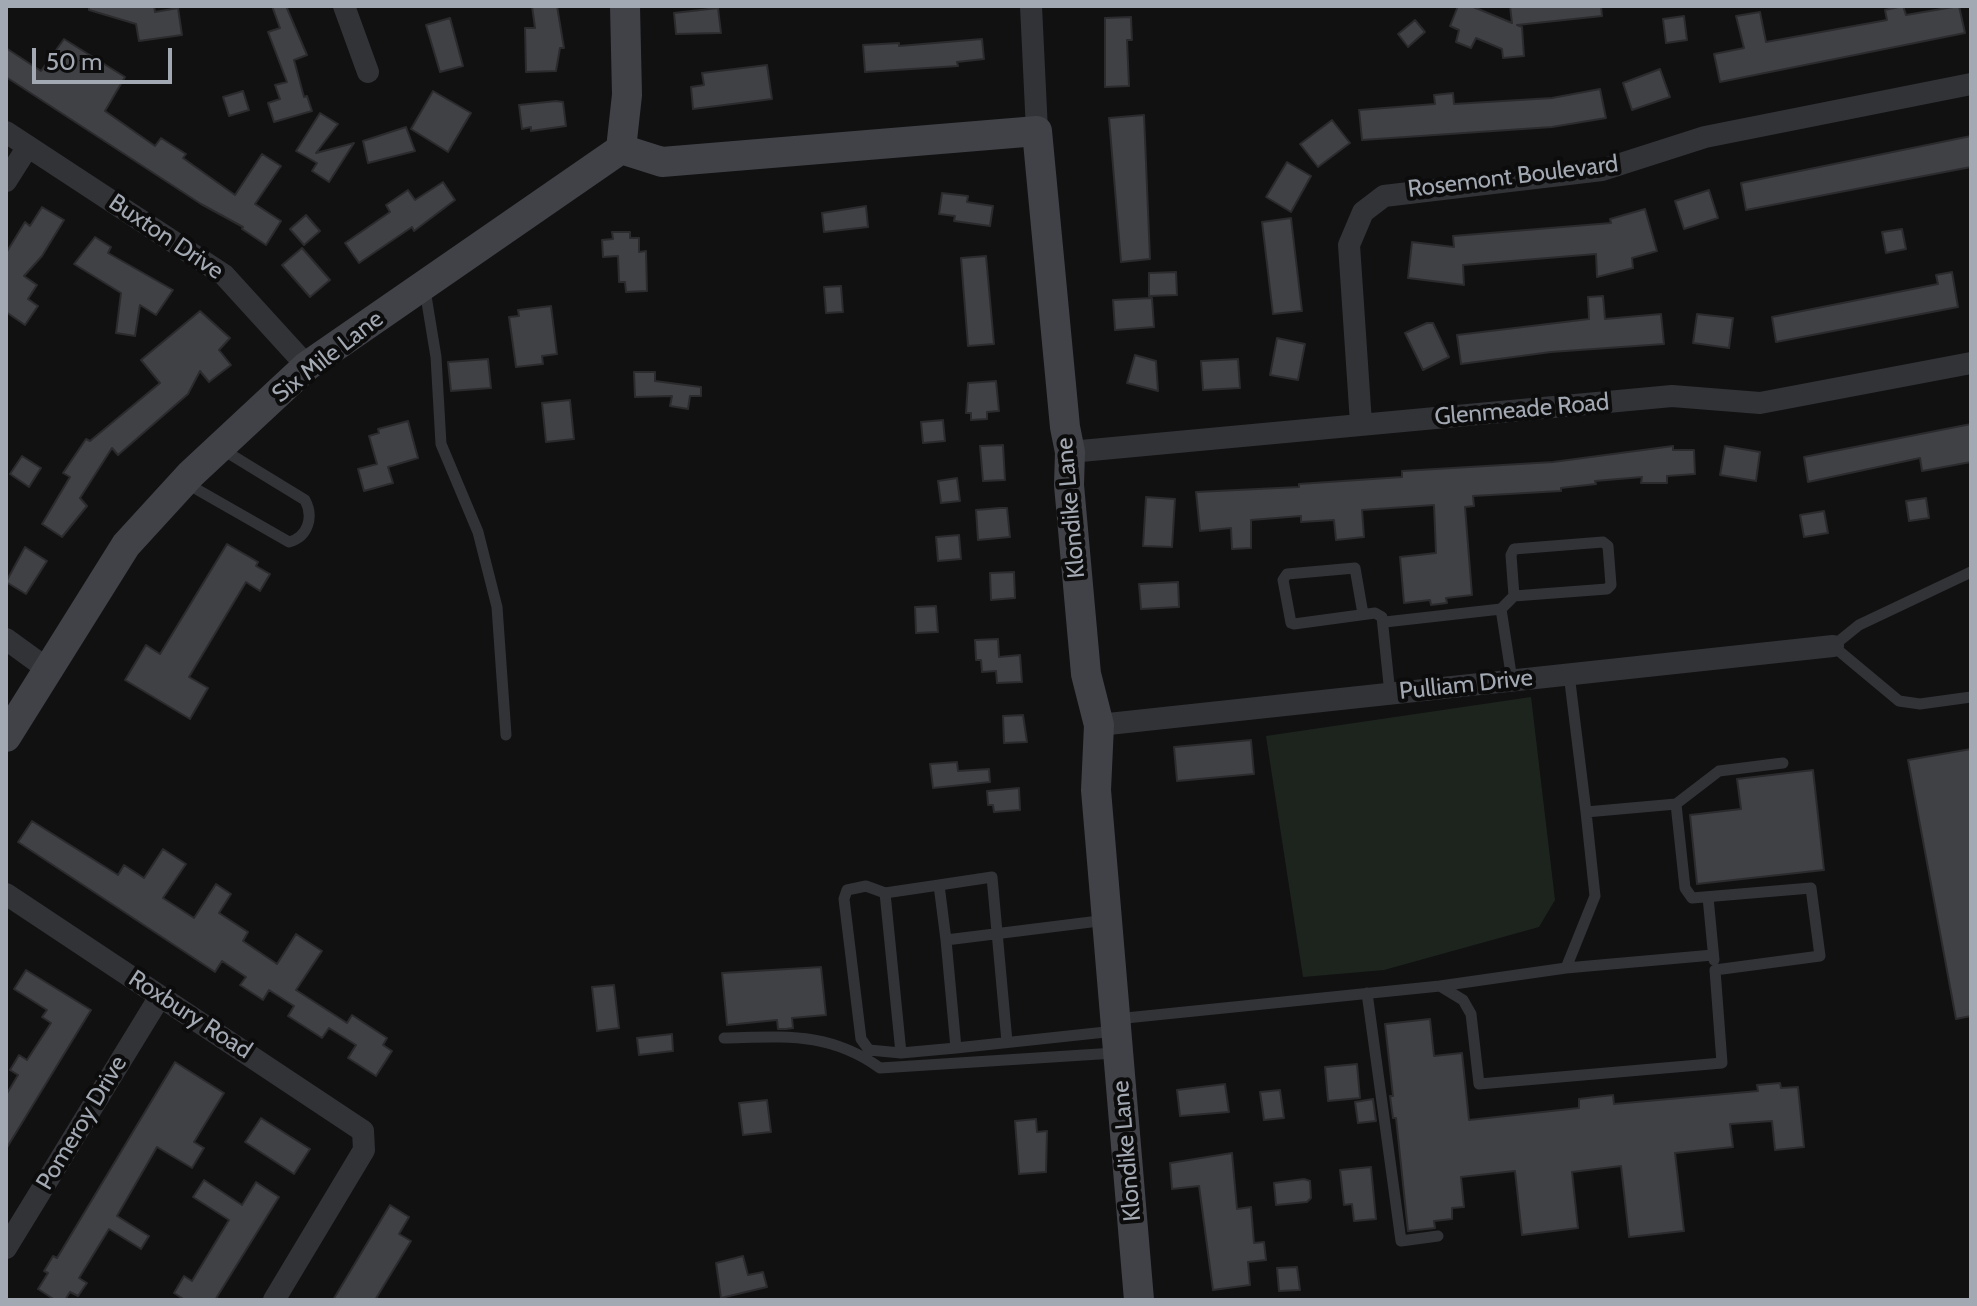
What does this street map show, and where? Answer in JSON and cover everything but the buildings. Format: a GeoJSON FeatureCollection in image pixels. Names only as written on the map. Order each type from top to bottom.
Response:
{"type":"FeatureCollection","features":[{"type":"Feature","properties":{"kind":"street"},"geometry":{"type":"LineString","coordinates":[[344,6],[368,72]]}},
{"type":"Feature","properties":{"kind":"street"},"geometry":{"type":"LineString","coordinates":[[625,6],[627,95],[621,149],[662,162],[1037,131],[1031,6]]}},
{"type":"Feature","properties":{"kind":"street","name":"Rosemont Boulevard"},"geometry":{"type":"LineString","coordinates":[[1361,423],[1349,245],[1363,212],[1384,196],[1602,170],[1705,137],[1971,84]]}},
{"type":"Feature","properties":{"kind":"street","name":"Klondike Lane"},"geometry":{"type":"LineString","coordinates":[[1037,131],[1065,427],[1070,452],[1069,485],[1086,674],[1099,725],[1096,790],[1139,1300]]}},
{"type":"Feature","properties":{"kind":"street","name":"Buxton Drive"},"geometry":{"type":"LineString","coordinates":[[6,132],[224,275],[307,366]]}},
{"type":"Feature","properties":{"kind":"street"},"geometry":{"type":"LineString","coordinates":[[6,181],[27,148]]}},
{"type":"Feature","properties":{"kind":"street","name":"Six Mile Lane"},"geometry":{"type":"LineString","coordinates":[[6,737],[46,668],[126,545],[184,481],[307,366],[621,149]]}},
{"type":"Feature","properties":{"kind":"street","name":"Glenmeade Road"},"geometry":{"type":"LineString","coordinates":[[1070,452],[1672,396],[1760,403],[1971,363]]}},
{"type":"Feature","properties":{"kind":"street"},"geometry":{"type":"LineString","coordinates":[[6,639],[46,668]]}},
{"type":"Feature","properties":{"kind":"street","name":"Pulliam Drive"},"geometry":{"type":"LineString","coordinates":[[1099,725],[1833,646]]}},
{"type":"Feature","properties":{"kind":"street","name":"Roxbury Road"},"geometry":{"type":"LineString","coordinates":[[6,894],[363,1131],[366,1142],[357,1163],[274,1300]]}},
{"type":"Feature","properties":{"kind":"street","name":"Pomeroy Drive"},"geometry":{"type":"LineString","coordinates":[[6,1248],[159,998]]}},
{"type":"Feature","properties":{"kind":"lane"},"geometry":{"type":"LineString","coordinates":[[424,286],[436,357],[441,444],[478,532],[497,607],[506,735]]}},
{"type":"Feature","properties":{"kind":"lane"},"geometry":{"type":"LineString","coordinates":[[184,481],[289,542],[304,534],[310,515],[305,500],[220,447]]}},
{"type":"Feature","properties":{"kind":"lane"},"geometry":{"type":"LineString","coordinates":[[1385,622],[1501,609],[1514,596],[1607,589],[1611,585],[1608,546],[1603,542],[1514,549],[1511,555],[1514,596]]}},
{"type":"Feature","properties":{"kind":"lane"},"geometry":{"type":"LineString","coordinates":[[1363,614],[1358,570],[1355,568],[1287,574],[1283,580],[1291,623],[1375,613],[1385,622],[1390,694]]}},
{"type":"Feature","properties":{"kind":"lane"},"geometry":{"type":"LineString","coordinates":[[1971,572],[1859,625],[1833,646],[1899,701],[1920,704],[1971,697]]}},
{"type":"Feature","properties":{"kind":"lane"},"geometry":{"type":"LineString","coordinates":[[1501,609],[1512,680]]}},
{"type":"Feature","properties":{"kind":"lane"},"geometry":{"type":"LineString","coordinates":[[1566,968],[1595,896],[1569,674]]}},
{"type":"Feature","properties":{"kind":"lane"},"geometry":{"type":"LineString","coordinates":[[1586,812],[1676,804],[1719,771],[1783,763]]}},
{"type":"Feature","properties":{"kind":"lane"},"geometry":{"type":"LineString","coordinates":[[1676,804],[1685,888],[1692,898],[1811,888],[1820,956],[1715,970]]}},
{"type":"Feature","properties":{"kind":"lane"},"geometry":{"type":"LineString","coordinates":[[1007,1042],[992,877],[885,893],[866,886],[847,890],[844,899],[861,1039],[869,1050],[901,1053],[1117,1034]]}},
{"type":"Feature","properties":{"kind":"lane"},"geometry":{"type":"LineString","coordinates":[[939,885],[956,1048]]}},
{"type":"Feature","properties":{"kind":"lane"},"geometry":{"type":"LineString","coordinates":[[885,893],[901,1053]]}},
{"type":"Feature","properties":{"kind":"lane"},"geometry":{"type":"LineString","coordinates":[[1440,986],[1463,1000],[1471,1014],[1479,1084],[1722,1063],[1708,897]]}},
{"type":"Feature","properties":{"kind":"lane"},"geometry":{"type":"LineString","coordinates":[[946,940],[1108,920]]}},
{"type":"Feature","properties":{"kind":"lane"},"geometry":{"type":"LineString","coordinates":[[724,1038],[824,1041],[854,1049],[880,1068],[1117,1034],[1367,993],[1566,968],[1713,955]]}},
{"type":"Feature","properties":{"kind":"lane"},"geometry":{"type":"LineString","coordinates":[[1367,993],[1401,1241],[1438,1236]]}},
{"type":"Feature","properties":{"kind":"shaded area"},"geometry":{"type":"Polygon","coordinates":[[[1531,697],[1555,900],[1539,927],[1384,970],[1303,977],[1266,736],[1531,697]]]}}]}
